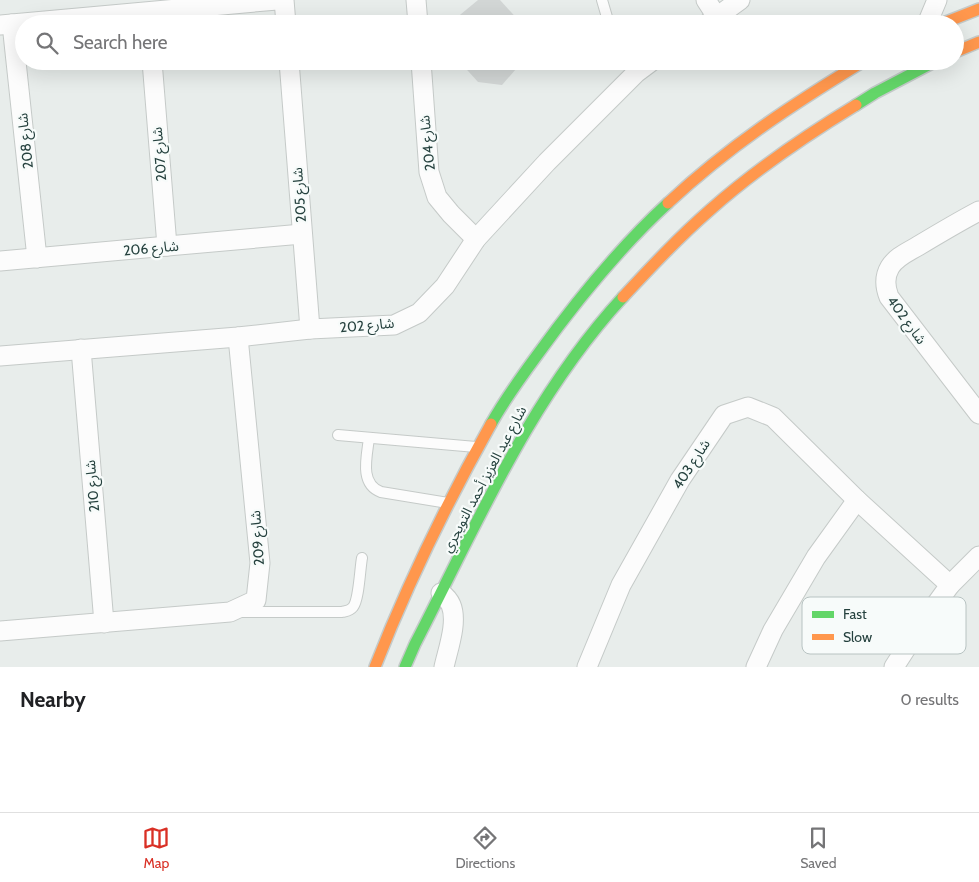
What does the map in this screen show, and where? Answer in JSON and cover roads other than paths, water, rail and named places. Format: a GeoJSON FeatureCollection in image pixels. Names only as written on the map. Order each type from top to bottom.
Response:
{"type":"FeatureCollection","features":[{"type":"Feature","properties":{"kind":"street"},"geometry":{"type":"LineString","coordinates":[[170,15],[277,0]]}},
{"type":"Feature","properties":{"kind":"street"},"geometry":{"type":"LineString","coordinates":[[284,0],[285,15]]}},
{"type":"Feature","properties":{"kind":"street"},"geometry":{"type":"LineString","coordinates":[[416,0],[417,15]]}},
{"type":"Feature","properties":{"kind":"street"},"geometry":{"type":"LineString","coordinates":[[706,0],[710,15]]}},
{"type":"Feature","properties":{"kind":"street"},"geometry":{"type":"LineString","coordinates":[[719,15],[740,0]]}},
{"type":"Feature","properties":{"kind":"street"},"geometry":{"type":"LineString","coordinates":[[931,15],[937,0]]}},
{"type":"Feature","properties":{"kind":"street"},"geometry":{"type":"LineString","coordinates":[[964,15],[979,9]]}},
{"type":"Feature","properties":{"kind":"street","name":"شارع 208"},"geometry":{"type":"LineString","coordinates":[[6,24],[37,258]]}},
{"type":"Feature","properties":{"kind":"street"},"geometry":{"type":"LineString","coordinates":[[964,48],[979,42]]}},
{"type":"Feature","properties":{"kind":"street","name":"شارع 207"},"geometry":{"type":"LineString","coordinates":[[153,70],[166,246]]}},
{"type":"Feature","properties":{"kind":"street","name":"شارع 205"},"geometry":{"type":"LineString","coordinates":[[290,70],[310,329]]}},
{"type":"Feature","properties":{"kind":"street","name":"شارع 204"},"geometry":{"type":"LineString","coordinates":[[421,70],[429,172],[437,197],[450,214],[476,239]]}},
{"type":"Feature","properties":{"kind":"street","name":"شارع 202"},"geometry":{"type":"LineString","coordinates":[[0,356],[238,337],[310,329],[394,325],[419,313],[445,286],[476,239],[629,70]]}},
{"type":"Feature","properties":{"kind":"street","name":"شارع عبد العزيز أحمد التويجري"},"geometry":{"type":"LineString","coordinates":[[374,667],[402,600],[477,448],[503,402],[548,339],[593,282],[653,216],[688,184],[728,151],[786,110],[850,70]]}},
{"type":"Feature","properties":{"kind":"street","name":"شارع عبد العزيز أحمد التويجري"},"geometry":{"type":"LineString","coordinates":[[406,667],[415,644],[498,480],[534,416],[596,327],[624,294],[684,232],[757,171],[834,117],[918,70]]}},
{"type":"Feature","properties":{"kind":"street","name":"شارع 402"},"geometry":{"type":"LineString","coordinates":[[977,406],[889,297],[885,283],[889,269],[899,258],[979,211]]}},
{"type":"Feature","properties":{"kind":"street","name":"شارع 206"},"geometry":{"type":"LineString","coordinates":[[0,261],[302,234]]}},
{"type":"Feature","properties":{"kind":"street","name":"شارع 209"},"geometry":{"type":"LineString","coordinates":[[0,631],[230,612],[256,600],[260,564],[238,337]]}},
{"type":"Feature","properties":{"kind":"street","name":"شارع 210"},"geometry":{"type":"LineString","coordinates":[[81,349],[104,623]]}},
{"type":"Feature","properties":{"kind":"street","name":"شارع 403"},"geometry":{"type":"LineString","coordinates":[[588,667],[621,586],[680,480],[724,415],[748,407],[773,417],[857,500],[950,585]]}},
{"type":"Feature","properties":{"kind":"street"},"geometry":{"type":"LineString","coordinates":[[756,667],[773,630],[816,557],[857,500]]}},
{"type":"Feature","properties":{"kind":"street"},"geometry":{"type":"LineString","coordinates":[[941,597],[950,585],[979,556]]}},
{"type":"Feature","properties":{"kind":"street"},"geometry":{"type":"LineString","coordinates":[[441,593],[452,605],[454,625],[444,667]]}},
{"type":"Feature","properties":{"kind":"street"},"geometry":{"type":"LineString","coordinates":[[894,667],[902,654]]}},
{"type":"Feature","properties":{"kind":"lane"},"geometry":{"type":"LineString","coordinates":[[602,0],[606,15]]}},
{"type":"Feature","properties":{"kind":"lane"},"geometry":{"type":"LineString","coordinates":[[338,435],[477,448]]}},
{"type":"Feature","properties":{"kind":"lane"},"geometry":{"type":"LineString","coordinates":[[368,438],[366,473],[372,487],[381,492],[450,504]]}},
{"type":"Feature","properties":{"kind":"lane"},"geometry":{"type":"LineString","coordinates":[[230,612],[342,612],[350,610],[357,599],[362,558]]}}]}
